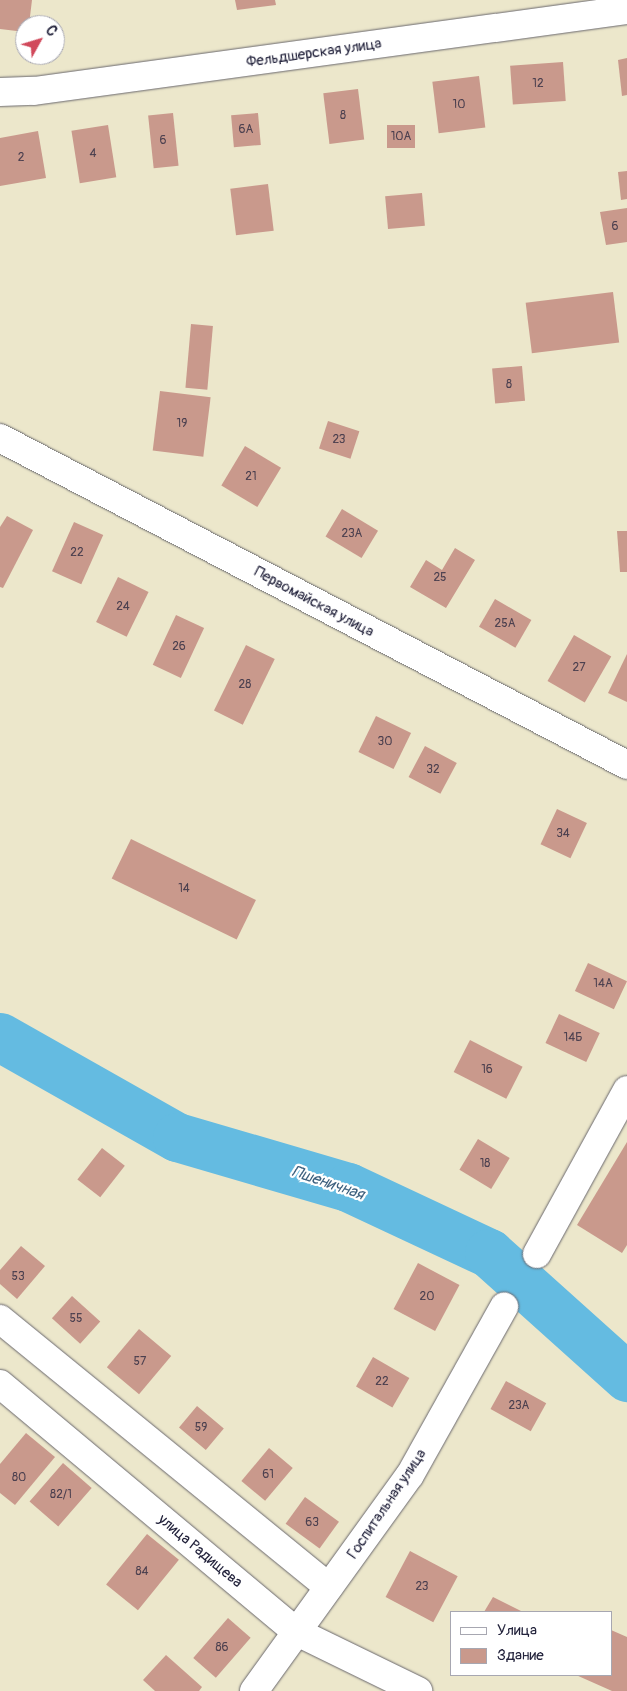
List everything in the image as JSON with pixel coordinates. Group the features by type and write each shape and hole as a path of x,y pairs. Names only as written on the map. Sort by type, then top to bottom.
{"street":[{"name":"Фельдшерская улица","path":"0,92 34,91 627,10"},
{"name":"Первомайская улица","path":"0,438 627,765"},
{"path":"537,1254 627,1090"},
{"name":"Госпитальная улица","path":"254,1691 410,1475 504,1308"},
{"path":"0,1319 329,1587"},
{"name":"улица Радищева","path":"0,1384 297,1632 418,1691"}],"building":[{"path":"0,0 32,0 30,15 15,15 15,31 0,29"},
{"path":"235,0 275,0 276,5 237,10"},
{"path":"627,58 627,95 622,96 618,60"},
{"path":"563,62 566,101 513,105 510,66"},
{"path":"479,76 485,128 439,133 432,82"},
{"path":"358,89 364,140 329,144 323,93"},
{"path":"173,113 179,166 154,168 148,116"},
{"path":"258,113 261,145 234,147 231,115"},
{"path":"108,125 116,177 80,183 71,131"},
{"path":"387,125 415,125 415,148 387,148"},
{"path":"38,131 46,178 0,186 0,138"},
{"path":"627,171 627,199 621,200 618,172"},
{"path":"268,184 274,231 236,235 230,189"},
{"path":"422,193 425,226 388,229 385,196"},
{"path":"627,208 627,242 606,245 600,212"},
{"path":"613,292 619,343 532,353 526,303"},
{"path":"191,324 213,326 207,390 185,388"},
{"path":"522,366 525,401 495,403 492,369"},
{"path":"160,391 211,397 203,457 153,451"},
{"path":"328,421 359,431 350,459 319,449"},
{"path":"245,446 281,468 257,507 221,485"},
{"path":"342,509 378,531 362,558 326,536"},
{"path":"7,516 33,530 3,588 0,587 0,527"},
{"path":"74,522 103,535 81,584 52,571"},
{"path":"617,531 627,531 627,572 620,572"},
{"path":"455,548 475,560 446,608 410,587 426,560 442,570"},
{"path":"118,577 149,592 127,637 96,622"},
{"path":"495,599 531,620 515,648 479,627"},
{"path":"176,615 204,628 181,678 153,665"},
{"path":"574,635 611,656 585,702 548,681"},
{"path":"246,645 275,659 243,725 214,711"},
{"path":"627,654 627,702 608,693"},
{"path":"376,716 411,733 394,769 358,752"},
{"path":"425,746 457,763 440,794 409,777"},
{"path":"557,809 587,823 570,858 541,844"},
{"path":"131,839 256,900 237,939 112,879"},
{"path":"588,963 627,981 614,1009 575,991"},
{"path":"559,1014 600,1033 586,1062 545,1043"},
{"path":"470,1040 523,1067 506,1099 454,1072"},
{"path":"478,1139 510,1158 491,1189 459,1170"},
{"path":"627,1142 627,1245 622,1253 577,1225"},
{"path":"102,1148 125,1166 100,1197 77,1180"},
{"path":"21,1246 45,1266 17,1299 0,1284 0,1270"},
{"path":"418,1263 459,1285 435,1331 394,1309"},
{"path":"72,1296 100,1321 80,1344 52,1318"},
{"path":"139,1329 171,1356 139,1394 107,1367"},
{"path":"373,1357 409,1378 392,1407 356,1386"},
{"path":"506,1381 546,1403 531,1431 490,1409"},
{"path":"197,1406 224,1428 206,1450 179,1427"},
{"path":"26,1433 55,1457 15,1505 0,1493 0,1464"},
{"path":"269,1448 293,1468 265,1501 241,1481"},
{"path":"63,1463 92,1488 58,1526 30,1501"},
{"path":"305,1497 339,1522 320,1548 286,1524"},
{"path":"147,1534 179,1560 138,1610 106,1585"},
{"path":"410,1551 458,1576 433,1622 386,1597"},
{"path":"493,1597 521,1611 485,1611"},
{"path":"228,1618 251,1638 216,1678 193,1658"},
{"path":"612,1630 627,1637 627,1691 612,1691 578,1676 612,1676"},
{"path":"166,1655 202,1687 199,1691 155,1691 143,1680"}],"waterway":[{"name":"Пшеничная","path":"0,1037 177,1137 348,1187 489,1253 627,1377"}]}
